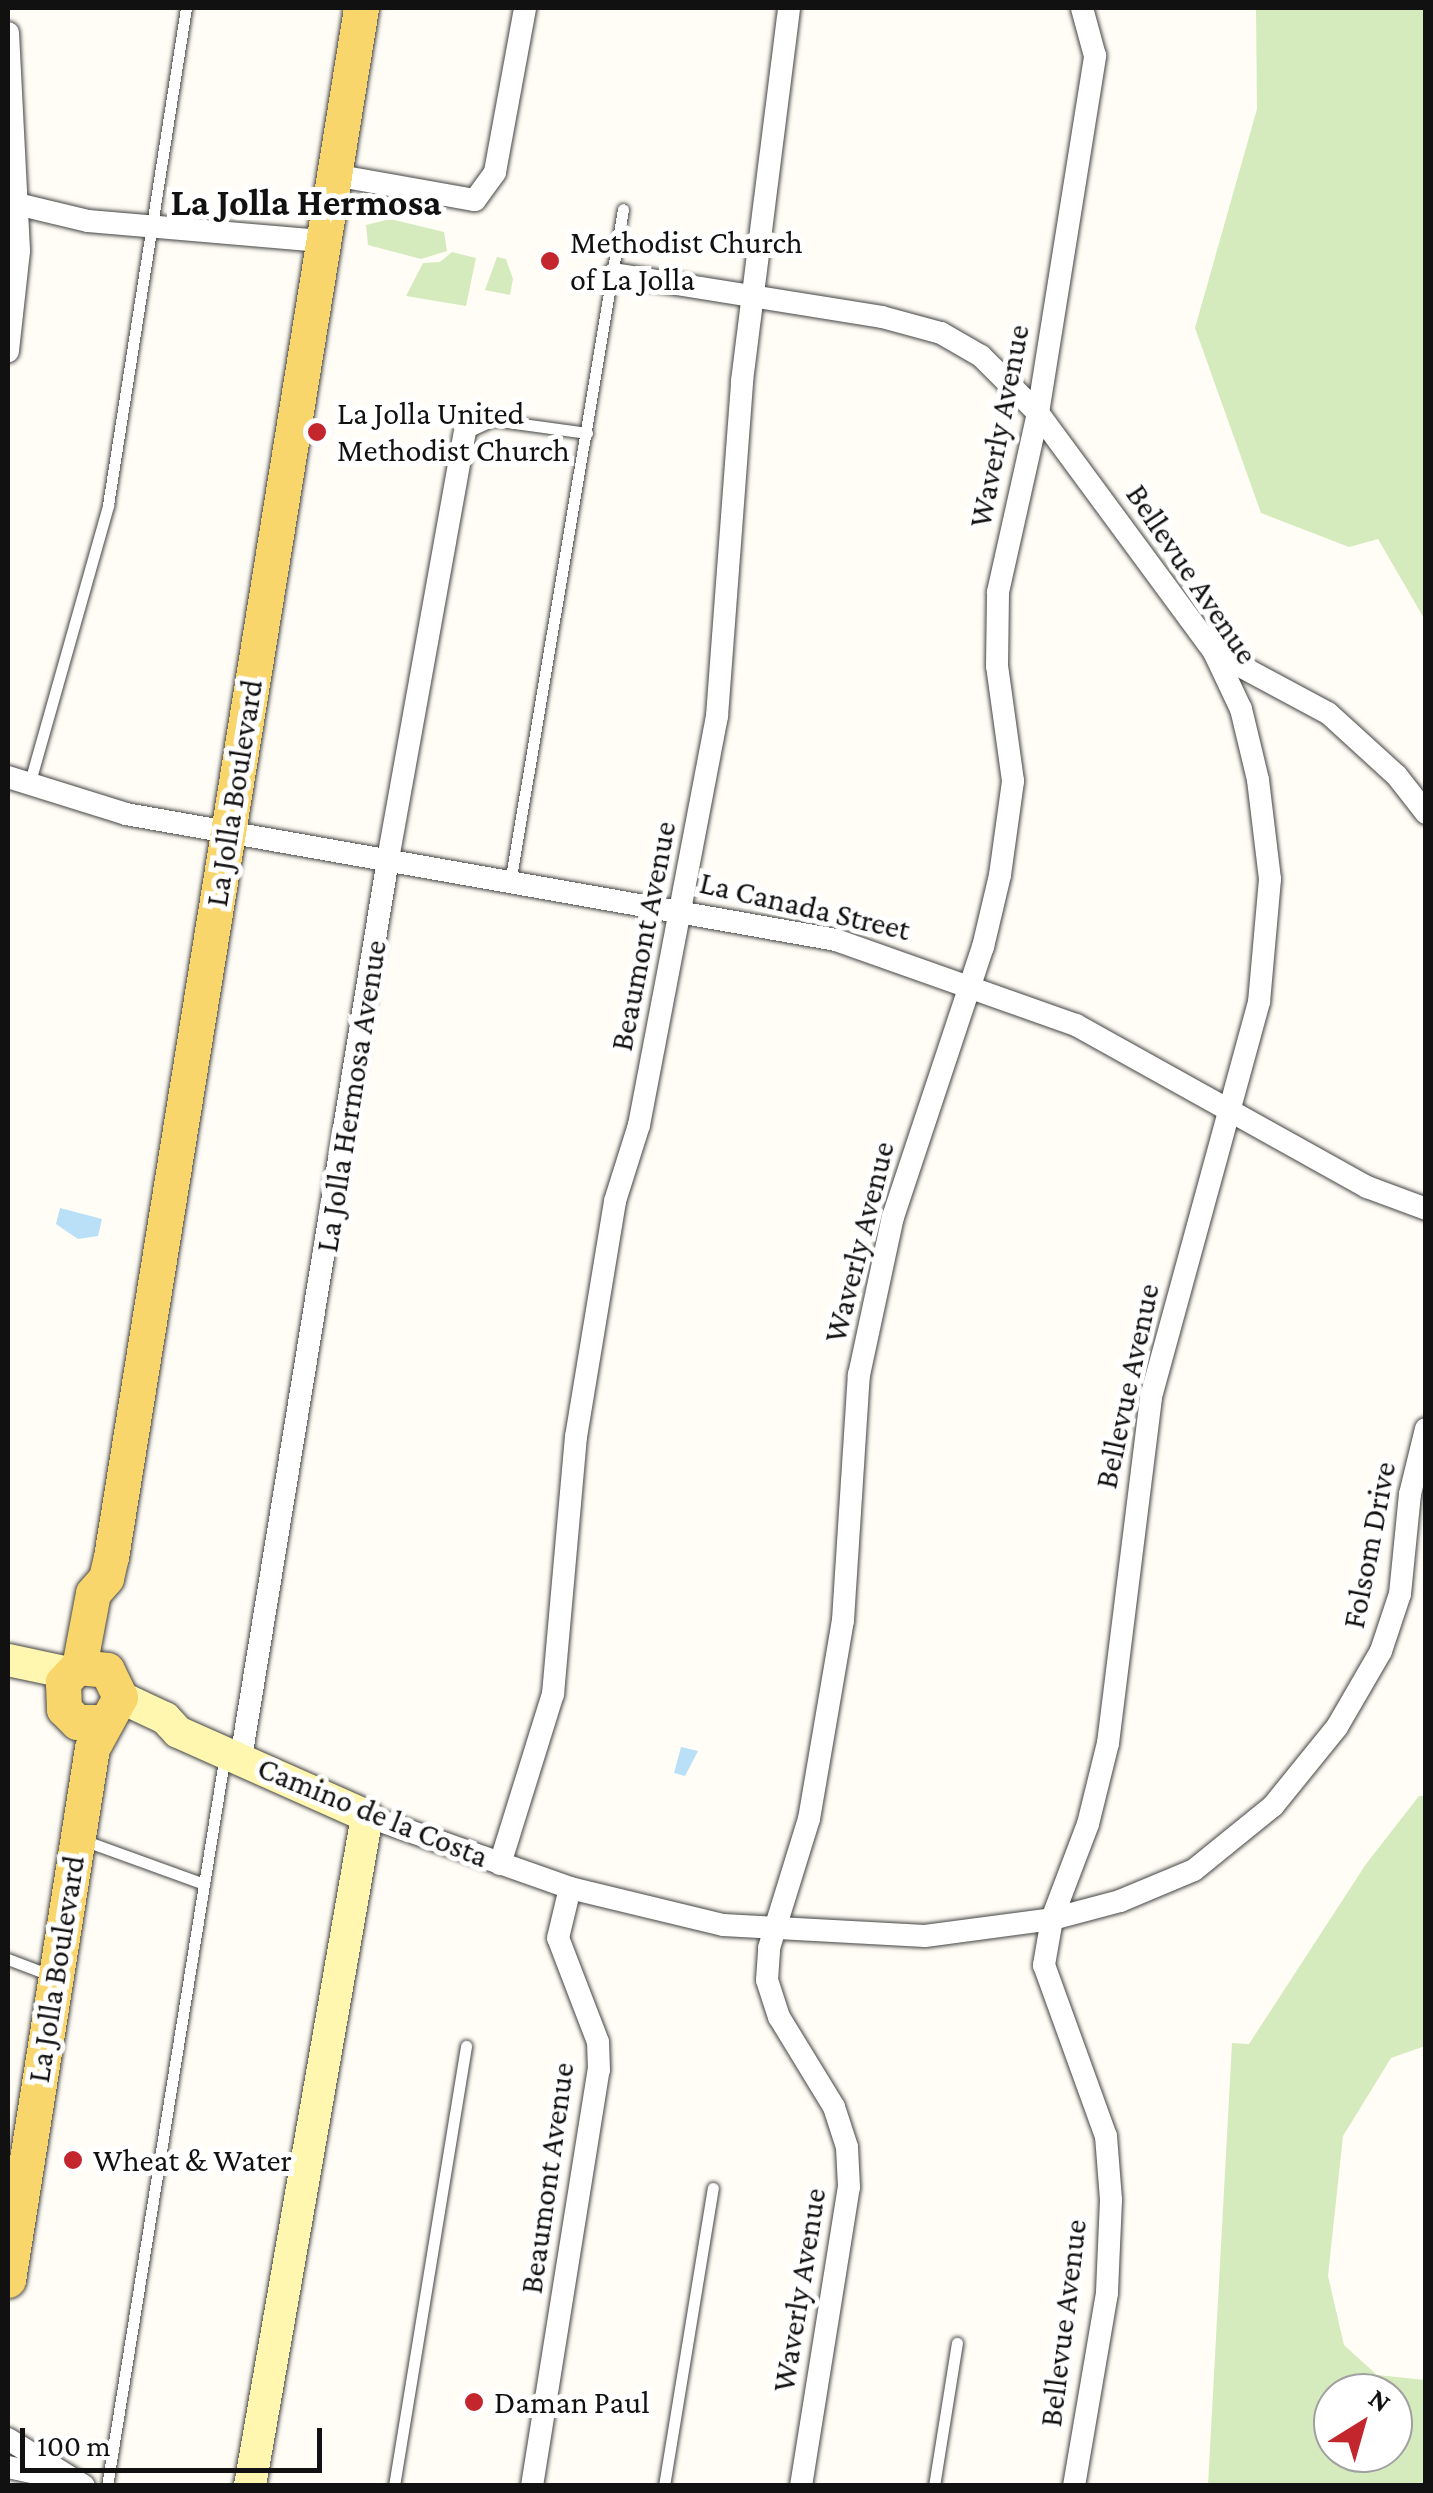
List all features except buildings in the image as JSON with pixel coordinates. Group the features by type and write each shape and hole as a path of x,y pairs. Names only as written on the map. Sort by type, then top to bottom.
{"main road":[{"name":"La Jolla Boulevard","path":"8,2171 24,1965 114,1593 106,1578 361,8"},
{"name":"La Jolla Boulevard","path":"8,2280 92,1748 90,1694"}],"street":[{"path":"334,174 475,200 496,172 525,8"},
{"name":"Beaumont Avenue","path":"500,1864 553,1694 580,1417 615,1201 640,1126 717,716 754,297 788,8"},
{"name":"Waverly Avenue","path":"801,2486 849,2187 847,2147 834,2107 779,2017 766,1980 809,1819 843,1620 859,1375 893,1217 970,982 1000,875 1013,782 996,666 998,592 1038,413 1095,56 1082,8"},
{"path":"8,34 19,252 8,351"},
{"path":"17,204 153,229 321,242"},
{"name":"Bellevue Avenue","path":"614,274 882,317 941,333 981,356 1038,413 1214,652 1241,709 1258,780 1270,879 1259,1002 1151,1398 1108,1743 1088,1824 1052,1919 1044,1965 1106,2136 1111,2200 1106,2293 1074,2486"},
{"name":"La Jolla Hermosa Avenue","path":"233,1755 465,433"},
{"path":"1214,652 1328,714 1397,776 1426,813"},
{"name":"La Canada Street","path":"18,781 126,814 510,877 836,940 970,982 1076,1026 1231,1108 1367,1187 1426,1209"},
{"name":"Folsom Drive","path":"1052,1919 1194,1870 1273,1806 1337,1727 1381,1651 1400,1594 1410,1494 1426,1429"},
{"name":"Camino de la Costa","path":"8,1661 90,1694 167,1735 178,1732 366,1816 643,1910 777,1930 925,1936 1052,1919"},
{"path":"250,2486 366,1816"},
{"name":"Beaumont Avenue","path":"532,2486 599,2070 598,2042 558,1938 570,1888"},
{"path":"8,2440 76,2482"},
{"path":"8,2467 76,2482"}],"lane":[{"path":"18,781 108,505 186,8"},
{"path":"510,877 622,210"},
{"path":"465,433 493,420 587,434"},
{"path":"106,2486 204,1884 233,1755"},
{"path":"76,1838 204,1884"},
{"path":"394,2486 466,2046"},
{"path":"664,2486 713,2188"},
{"path":"934,2486 957,2344"}],"green space":[{"path":"1256,8 1425,8 1425,620 1378,539 1349,547 1261,513 1195,328 1257,109"},
{"path":"390,219 444,232 447,251 421,259 368,245 366,225"},
{"path":"452,252 476,258 466,306 406,296 423,263 440,262"},
{"path":"497,257 506,259 513,279 510,295 485,290"},
{"path":"1419,1796 1426,1796 1425,2046 1391,2058 1343,2136 1328,2276 1344,2345 1375,2373 1313,2373 1313,2473 1413,2473 1413,2379 1425,2380 1425,2485 1208,2485 1232,2043 1249,2044 1366,1864"}],"water":[{"path":"60,1208 102,1219 98,1236 78,1239 56,1224"},
{"path":"681,1747 698,1751 685,1776 674,1773"}],"place":[{"name":"Methodist Church of La Jolla","path":"550,261"},
{"name":"La Jolla United Methodist Church","path":"317,432"},
{"name":"Wheat & Water","path":"73,2160"},
{"name":"Daman Paul","path":"474,2402"}],"district":[{"name":"La Jolla Hermosa","path":"306,203"}]}
